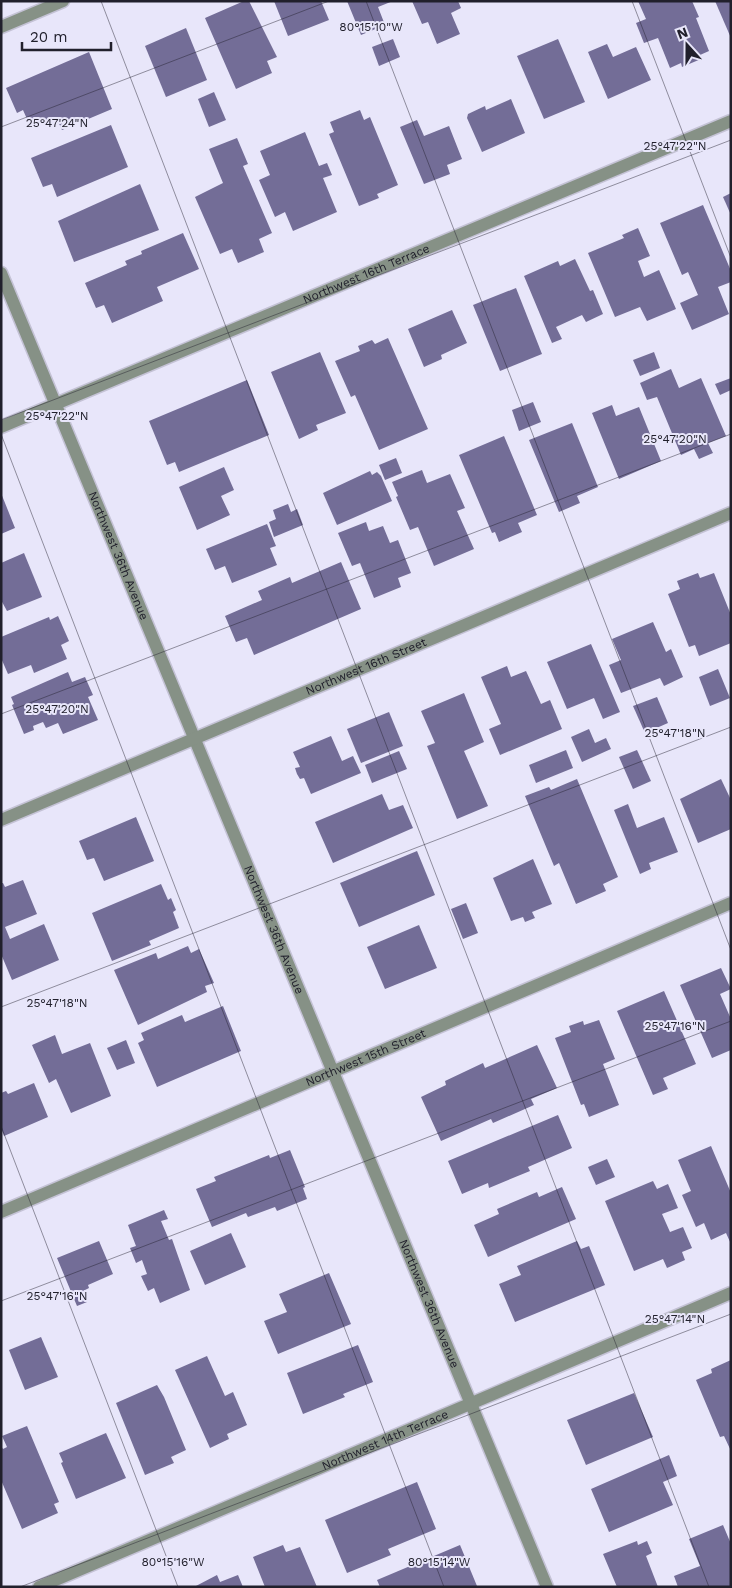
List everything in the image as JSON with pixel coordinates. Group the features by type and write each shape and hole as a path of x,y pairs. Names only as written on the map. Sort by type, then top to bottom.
{"street":[{"path":"1,27 63,1"},
{"name":"Northwest 16th Terrace","path":"1,427 731,121"},
{"name":"Northwest 36th Avenue","path":"1,273 334,1070 547,1587"},
{"name":"Northwest 16th Street","path":"1,820 731,512"},
{"name":"Northwest 15th Street","path":"1,1212 731,903"},
{"name":"Northwest 14th Terrace","path":"40,1587 731,1293"}],"building":[{"path":"244,1 249,1 277,57 267,61 272,73 236,89 205,18"},
{"path":"274,1 321,1 329,20 288,36"},
{"path":"347,1 393,1 378,7 385,25 361,35"},
{"path":"412,1 458,1 461,8 451,13 460,34 437,44 428,22 422,24"},
{"path":"638,1 692,1 699,17 696,18 709,51 700,55 701,59 682,67 681,63 670,68 658,38 644,43 636,23 646,19"},
{"path":"715,1 731,1 731,38"},
{"path":"186,28 207,80 166,97 145,46"},
{"path":"393,39 400,57 379,66 372,47"},
{"path":"558,39 585,102 544,119 517,56"},
{"path":"607,44 613,57 636,47 651,80 608,99 588,52"},
{"path":"89,52 112,109 62,130 56,117 31,128 23,110 17,113 6,88"},
{"path":"214,92 226,120 209,127 198,99"},
{"path":"511,99 525,133 482,152 467,118 468,114 485,106 486,110"},
{"path":"360,110 364,120 370,117 398,185 377,194 379,198 359,206 329,134 334,132 330,122"},
{"path":"417,120 424,136 449,126 462,159 447,165 450,174 424,184 400,127"},
{"path":"111,125 128,167 57,197 52,184 43,187 31,158"},
{"path":"305,132 319,166 327,163 332,175 323,178 337,212 293,231 285,212 275,217 259,180 270,175 260,151"},
{"path":"237,138 248,164 243,166 272,233 259,239 264,252 238,263 232,249 220,254 195,197 223,183 209,149"},
{"path":"140,184 159,230 74,262 58,221"},
{"path":"731,193 731,215 723,197"},
{"path":"703,205 731,271 731,282 718,287 729,314 692,330 680,303 698,295 688,272 682,275 660,223"},
{"path":"638,228 650,256 638,261 644,277 659,270 676,309 647,321 640,307 615,317 588,253 624,238 622,235"},
{"path":"183,233 199,269 157,287 163,301 112,323 104,305 96,308 85,283 127,265 125,261 142,254 141,251"},
{"path":"575,259 590,291 593,290 603,314 586,322 582,315 556,327 562,339 552,343 524,276 558,261 560,266"},
{"path":"516,288 542,354 500,371 473,305"},
{"path":"452,310 467,343 441,355 442,359 424,367 408,329"},
{"path":"388,338 428,429 379,450 355,395 351,397 335,361 360,351 358,346 372,340 375,344"},
{"path":"320,352 346,413 316,425 318,430 299,439 271,372"},
{"path":"654,352 660,368 640,376 633,360"},
{"path":"671,369 679,388 701,378 726,436 708,443 713,453 699,459 694,449 681,455 657,397 647,400 640,383"},
{"path":"731,378 731,390 720,395 715,384"},
{"path":"247,380 269,435 179,472 175,462 167,465 149,421"},
{"path":"533,402 541,422 519,431 512,410"},
{"path":"612,405 616,416 639,407 661,461 619,479 592,413"},
{"path":"572,423 598,487 577,496 580,503 559,512 529,440"},
{"path":"504,436 537,515 518,523 522,532 499,542 495,532 492,533 459,455"},
{"path":"396,458 402,473 385,480 379,465"},
{"path":"224,467 234,490 221,496 230,515 197,530 179,487"},
{"path":"422,470 427,483 450,474 465,508 457,511 474,549 434,566 418,527 410,530 396,497 398,496 392,482"},
{"path":"370,471 372,475 377,472 381,476 392,501 337,525 323,493"},
{"path":"1,493 15,528 1,534"},
{"path":"288,504 291,512 297,509 303,525 274,537 269,522 276,519 273,510"},
{"path":"366,522 369,531 383,526 390,543 398,540 411,573 398,578 401,587 374,598 360,563 352,566 338,533"},
{"path":"267,524 276,546 270,548 277,565 232,583 225,566 215,570 206,549"},
{"path":"24,553 42,597 7,611 1,600 1,563"},
{"path":"341,562 361,609 254,655 247,638 236,642 225,616 262,600 258,591 290,577 292,583"},
{"path":"698,573 700,578 714,573 731,615 731,643 699,656 695,645 689,647 668,594 680,589 677,581"},
{"path":"58,616 69,641 61,645 67,659 34,673 31,665 8,674 1,658 1,637 49,617 50,620"},
{"path":"653,622 666,652 671,649 683,677 664,686 660,678 621,693 609,665 621,660 612,639"},
{"path":"591,644 620,712 603,719 594,698 567,709 547,662"},
{"path":"507,666 511,677 526,671 541,704 550,700 562,729 500,755 489,729 501,724 481,677"},
{"path":"718,669 730,698 710,706 699,677"},
{"path":"68,672 72,682 85,677 93,695 88,697 98,720 63,734 58,723 46,728 43,722 33,726 34,730 24,734 12,705 14,704 11,697"},
{"path":"464,693 484,742 464,751 488,806 457,819 427,746 435,743 421,711"},
{"path":"657,697 668,723 645,733 633,706"},
{"path":"389,712 403,746 361,763 347,729"},
{"path":"589,729 595,743 606,738 611,749 582,762 571,737"},
{"path":"331,736 342,761 353,756 361,773 311,794 304,778 300,779 297,774 295,768 300,767 293,752"},
{"path":"566,750 573,768 536,783 529,765"},
{"path":"637,750 651,781 633,789 619,757"},
{"path":"399,751 407,769 372,783 365,765"},
{"path":"577,779 618,877 603,884 606,891 576,904 559,863 554,866 525,796 549,787 551,790"},
{"path":"721,779 731,800 731,829 698,843 680,799"},
{"path":"382,794 389,810 403,805 413,828 333,863 315,822"},
{"path":"628,804 637,828 664,817 678,852 649,863 651,869 640,874 614,810"},
{"path":"136,817 154,861 104,881 94,858 87,860 79,841"},
{"path":"417,851 435,895 359,927 340,883"},
{"path":"533,859 552,904 532,912 535,918 525,922 523,917 511,921 493,878"},
{"path":"23,880 37,914 5,927 10,939 44,924 59,960 12,980 1,954 1,883 5,887"},
{"path":"161,884 168,900 171,898 176,910 173,912 179,928 149,941 151,945 112,961 92,913"},
{"path":"466,903 478,933 463,939 451,909"},
{"path":"419,925 437,968 385,989 367,947"},
{"path":"188,946 191,953 199,949 214,983 205,986 207,992 138,1025 114,970 156,953 158,959"},
{"path":"721,968 731,989 720,994 731,1019 731,1050 712,1058 680,985"},
{"path":"664,991 696,1064 663,1078 668,1089 653,1095 617,1011"},
{"path":"223,1006 241,1051 157,1087 138,1043 144,1040 141,1033 182,1015 185,1022"},
{"path":"599,1020 615,1059 603,1064 619,1105 589,1117 584,1104 581,1105 555,1038 571,1032 569,1026 583,1021 584,1025"},
{"path":"55,1035 62,1054 90,1043 111,1096 71,1113 56,1079 49,1083 32,1045"},
{"path":"126,1040 135,1063 117,1070 107,1048"},
{"path":"537,1045 557,1088 531,1099 534,1105 493,1123 491,1119 441,1141 421,1097 446,1085 445,1081 483,1063 485,1068"},
{"path":"34,1083 48,1117 4,1136 1,1128 1,1093 6,1091 8,1094"},
{"path":"558,1115 572,1148 528,1167 530,1171 489,1188 488,1183 462,1194 448,1161"},
{"path":"711,1146 731,1193 731,1244 726,1233 711,1240 704,1223 696,1227 682,1195 691,1191 678,1160"},
{"path":"290,1150 305,1187 303,1188 307,1199 277,1211 275,1207 248,1217 246,1213 212,1227 196,1189 216,1181 214,1177 269,1155 270,1158"},
{"path":"607,1159 615,1177 596,1185 588,1167"},
{"path":"653,1181 657,1189 668,1184 678,1208 662,1214 670,1232 683,1227 692,1248 682,1252 685,1260 667,1268 663,1259 634,1271 605,1201"},
{"path":"562,1187 576,1219 488,1257 474,1225 499,1214 497,1209 537,1192 539,1197"},
{"path":"164,1210 168,1219 161,1221 169,1240 172,1239 190,1290 160,1303 154,1288 148,1291 141,1276 147,1274 142,1260 136,1263 130,1248 136,1246 128,1225"},
{"path":"231,1233 246,1267 205,1285 190,1251"},
{"path":"99,1241 113,1274 88,1285 89,1288 83,1291 87,1302 77,1306 57,1258"},
{"path":"577,1241 581,1249 589,1246 605,1285 515,1322 499,1284 521,1275 517,1266"},
{"path":"329,1273 351,1324 278,1354 264,1321 287,1312 279,1294"},
{"path":"41,1337 58,1377 25,1390 9,1350"},
{"path":"358,1345 373,1382 343,1394 345,1397 303,1414 287,1373"},
{"path":"207,1356 225,1396 233,1392 247,1425 227,1434 229,1439 210,1448 175,1370"},
{"path":"731,1360 731,1451 724,1436 720,1437 696,1380 712,1373 711,1369"},
{"path":"157,1385 164,1397 186,1450 171,1457 174,1463 145,1475 116,1403"},
{"path":"634,1393 653,1437 586,1465 567,1420"},
{"path":"27,1426 59,1502 54,1504 58,1513 22,1529 1,1480 1,1446 3,1449 7,1447 2,1436"},
{"path":"106,1433 126,1478 76,1499 61,1463 63,1462 59,1453"},
{"path":"669,1455 677,1476 663,1482 673,1505 609,1532 591,1489"},
{"path":"417,1482 436,1529 388,1549 391,1555 347,1573 325,1520"},
{"path":"723,1525 731,1544 731,1587 678,1587 674,1576 700,1566 689,1539"},
{"path":"637,1541 638,1545 647,1541 652,1553 646,1556 658,1587 617,1587 603,1554"},
{"path":"283,1545 286,1552 300,1547 317,1587 265,1587 253,1557"},
{"path":"460,1545 477,1586 380,1587 377,1580"},
{"path":"217,1575 220,1582 238,1575 243,1587 194,1587"}]}
